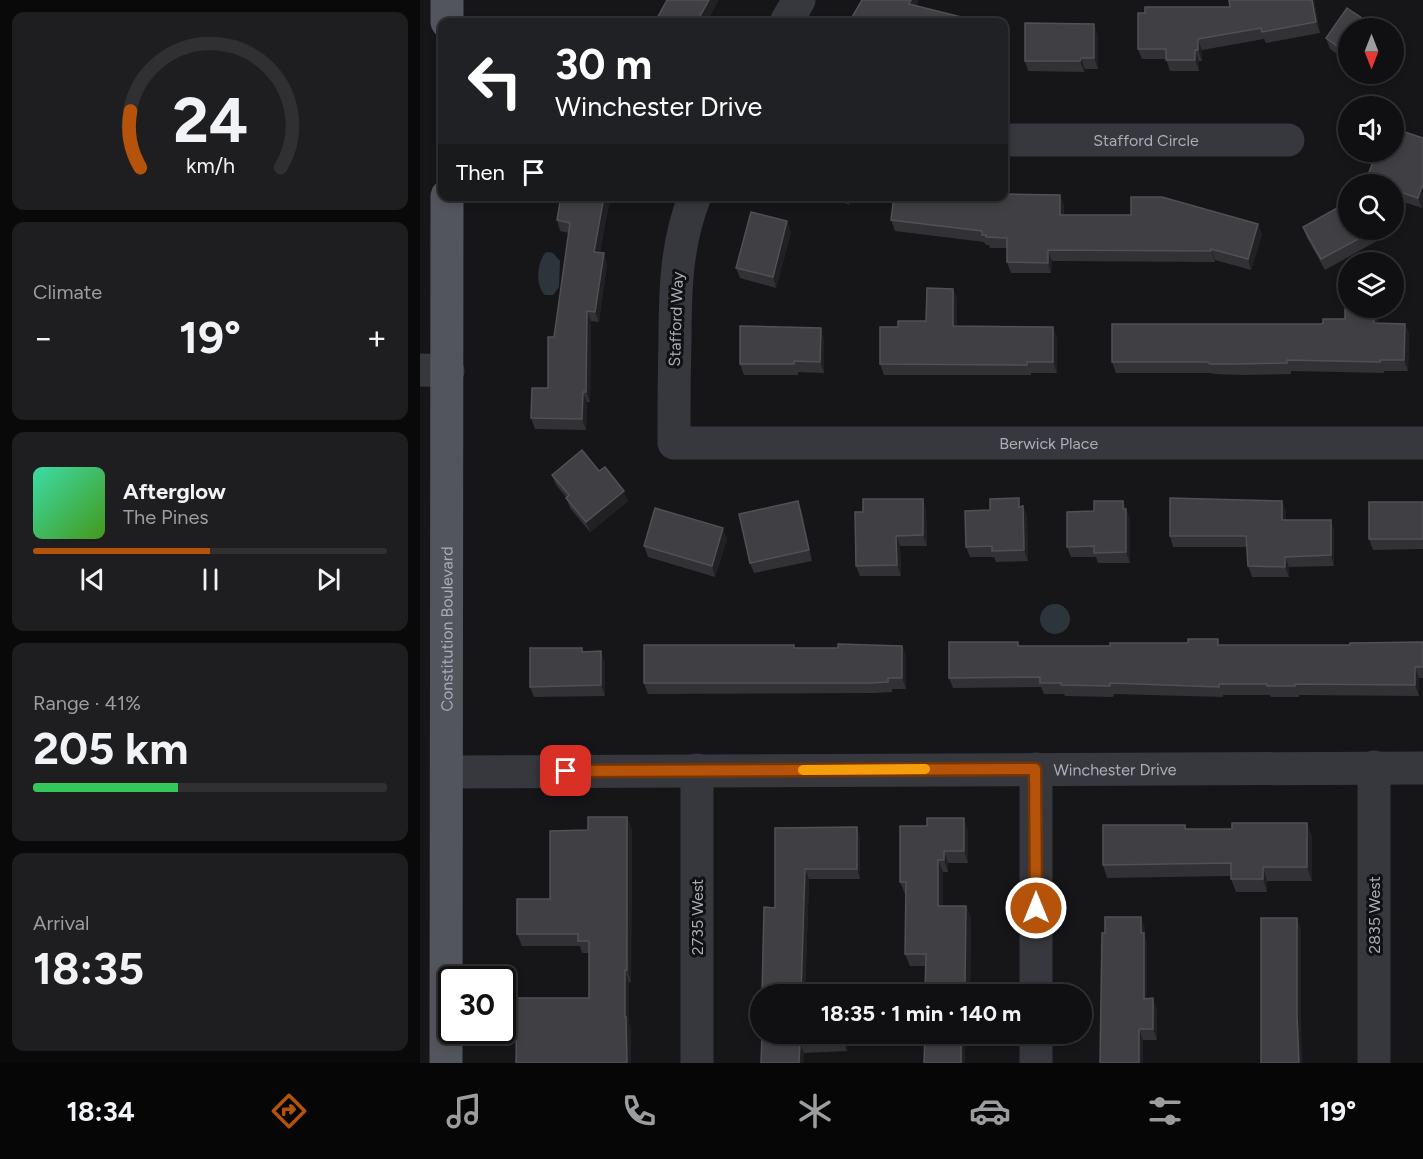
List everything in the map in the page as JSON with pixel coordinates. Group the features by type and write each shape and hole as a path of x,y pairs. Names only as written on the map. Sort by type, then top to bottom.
{"main road":[{"path":"447,0 447,18"},
{"name":"Constitution Boulevard","path":"446,1063 447,772 434,370 447,201"}],"street":[{"path":"788,18 799,0"},
{"name":"Stafford Circle","path":"1008,140 1288,140"},
{"name":"Stafford Way","path":"674,443 675,305 678,260 692,201"},
{"name":"Berwick Place","path":"674,443 1423,442"},
{"name":"2835 West","path":"1374,767 1374,1063"},
{"name":"Winchester Drive","path":"447,772 1423,768"},
{"path":"1035,769 1036,984"},
{"name":"2735 West","path":"697,770 698,1063"},
{"path":"1036,1044 1036,1063"}],"shaded area":[{"path":"547,252 553,253 560,261 559,287 553,295 545,295 538,280 540,263"},
{"path":"1055,604 1066,608 1070,619 1066,630 1055,634 1044,630 1040,619 1044,608"}],"building":[{"path":"667,0 709,0 700,16 701,18 657,18"},
{"path":"862,0 911,0 909,4 965,18 852,18"},
{"path":"1229,0 1312,0 1316,22 1262,32 1261,28 1198,39 1195,60 1166,60 1166,49 1138,49 1138,13 1145,13 1145,7 1230,7"},
{"path":"1347,8 1362,18 1340,18"},
{"path":"1338,21 1338,47 1326,38"},
{"path":"1025,23 1094,24 1094,58 1081,58 1080,61 1025,61"},
{"path":"1404,132 1423,138 1423,187 1418,198 1404,193 1404,174 1369,174 1373,162 1404,162"},
{"path":"1008,194 1060,195 1060,215 1131,215 1131,197 1162,197 1258,224 1248,259 1211,249 1211,251 1048,250 1048,263 1007,262 1007,238 986,237 982,235 982,231 891,220 893,201 1008,201"},
{"path":"560,201 603,201 594,252 604,253 595,312 587,311 586,392 583,392 582,419 531,418 532,388 548,388 548,337 554,337 570,223 557,220"},
{"path":"1338,208 1338,240 1356,240 1321,259 1303,227"},
{"path":"751,212 787,221 773,277 736,268"},
{"path":"927,288 953,289 953,326 1053,327 1053,362 1027,362 1027,365 880,364 880,327 898,327 898,321 926,321"},
{"path":"1374,318 1374,323 1405,324 1404,360 1380,360 1380,362 1287,360 1287,363 1237,364 1112,362 1112,324 1321,324 1323,319"},
{"path":"740,326 821,328 820,362 740,364"},
{"path":"582,450 599,471 605,467 624,491 586,522 566,498 569,495 552,475"},
{"path":"1019,498 1019,507 1023,506 1024,550 992,551 992,546 966,547 965,511 990,510 990,499"},
{"path":"1170,498 1282,501 1282,520 1331,520 1331,555 1285,557 1285,567 1248,566 1246,536 1170,536"},
{"path":"863,499 923,499 923,535 896,536 897,565 856,566 855,512 863,512"},
{"path":"798,501 809,550 750,563 739,514"},
{"path":"1094,501 1123,501 1123,509 1126,509 1126,552 1094,553 1094,546 1067,547 1067,512 1094,511"},
{"path":"1369,502 1423,502 1423,539 1369,539"},
{"path":"655,508 723,528 712,566 644,546"},
{"path":"1188,639 1218,639 1218,645 1350,645 1350,643 1423,642 1423,667 1415,667 1415,685 1219,684 1219,687 1110,683 1110,686 1040,683 1040,677 949,678 949,642 1018,642 1018,646 1110,646 1110,643 1188,643"},
{"path":"838,644 902,646 902,678 888,678 888,682 871,683 644,683 644,645 794,645 794,648 838,648"},
{"path":"530,648 582,648 582,652 601,651 601,685 530,687"},
{"path":"588,817 627,817 625,1017 627,1063 516,1063 517,998 589,998 589,941 578,941 578,934 517,934 517,899 550,899 550,831 588,830"},
{"path":"927,818 964,818 964,851 944,851 944,860 938,860 938,906 966,906 965,984 925,984 926,954 905,954 906,882 900,882 900,826 927,826"},
{"path":"1232,823 1307,823 1307,867 1263,867 1263,879 1231,879 1231,863 1103,865 1103,825 1185,825 1185,829 1232,829"},
{"path":"857,827 857,869 805,869 801,984 762,984 764,907 775,908 775,828"},
{"path":"1105,917 1141,917 1141,933 1144,933 1144,999 1153,998 1153,1029 1139,1029 1139,1063 1100,1063 1102,933 1105,933"},
{"path":"1261,918 1297,918 1299,1063 1261,1063"},
{"path":"762,1044 800,1044 799,1063 761,1063"},
{"path":"925,1044 961,1044 961,1063 924,1063"}],"slow traffic":[{"path":"803,770 925,769"}],"route":[{"path":"566,771 1035,769 1036,908"}]}
